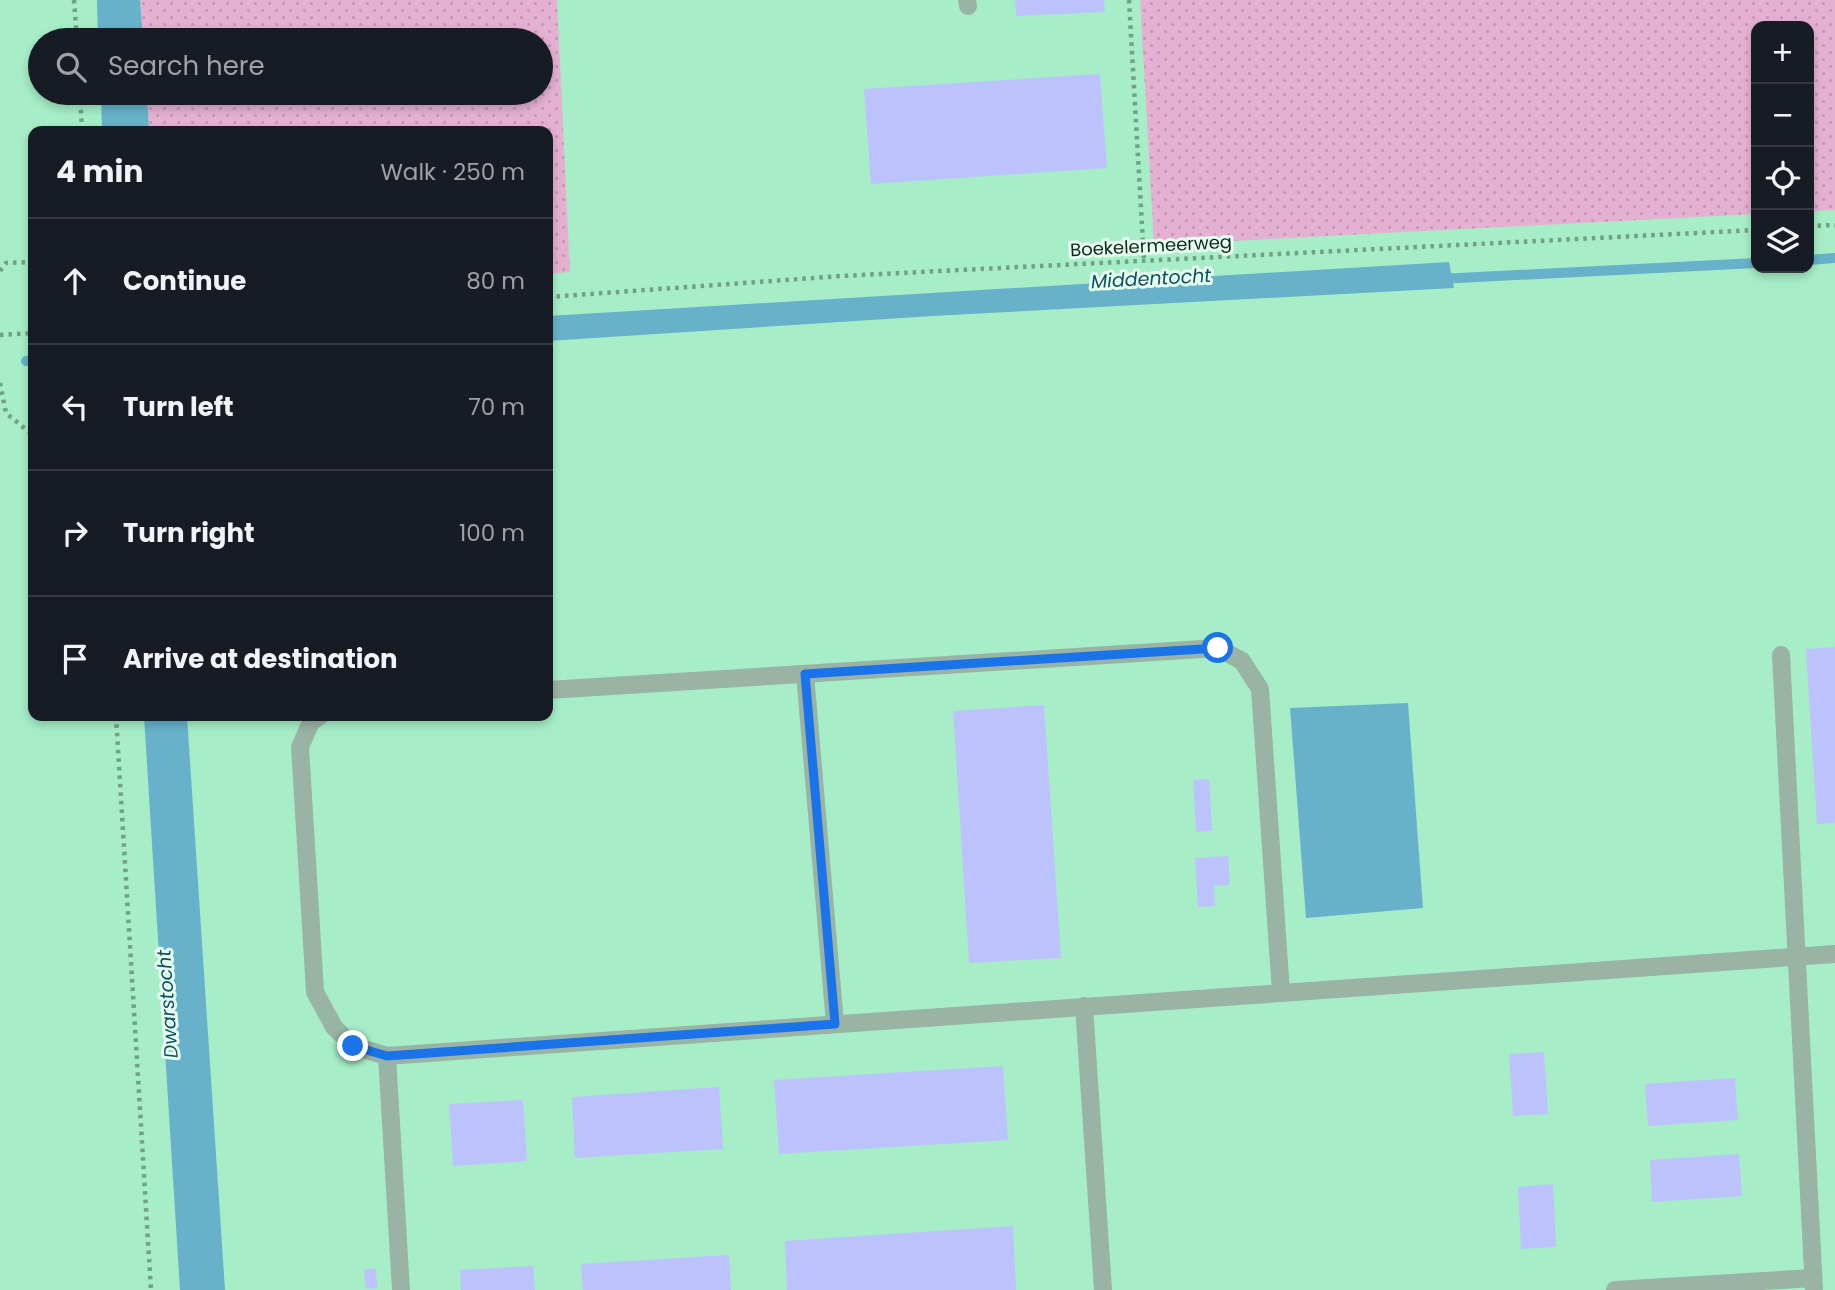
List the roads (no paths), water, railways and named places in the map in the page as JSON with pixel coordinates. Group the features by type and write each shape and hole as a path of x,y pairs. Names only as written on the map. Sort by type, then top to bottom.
{"lane":[{"path":"553,690 1218,648 1242,661 1260,689 1281,992"},
{"path":"1615,1290 1814,1284 1781,655"},
{"path":"805,674 835,1024"},
{"path":"312,721 300,747 315,992 334,1027 353,1046 387,1056 1835,954"},
{"path":"1084,1006 1102,1290"},
{"path":"387,1056 401,1290"}],"water":[{"path":"97,0 140,0 142,28 98,28"},
{"path":"101,105 148,105 149,126 102,126"},
{"path":"1449,262 1454,288 933,316 553,341 553,316"},
{"path":"1408,703 1423,908 1306,918 1290,708"},
{"name":"Dwarstocht","path":"144,721 187,721 225,1290 180,1290"}],"waterway":[{"name":"Middentocht","path":"1814,260 1835,258"},
{"name":"Middentocht","path":"1439,279 1751,263"}]}
